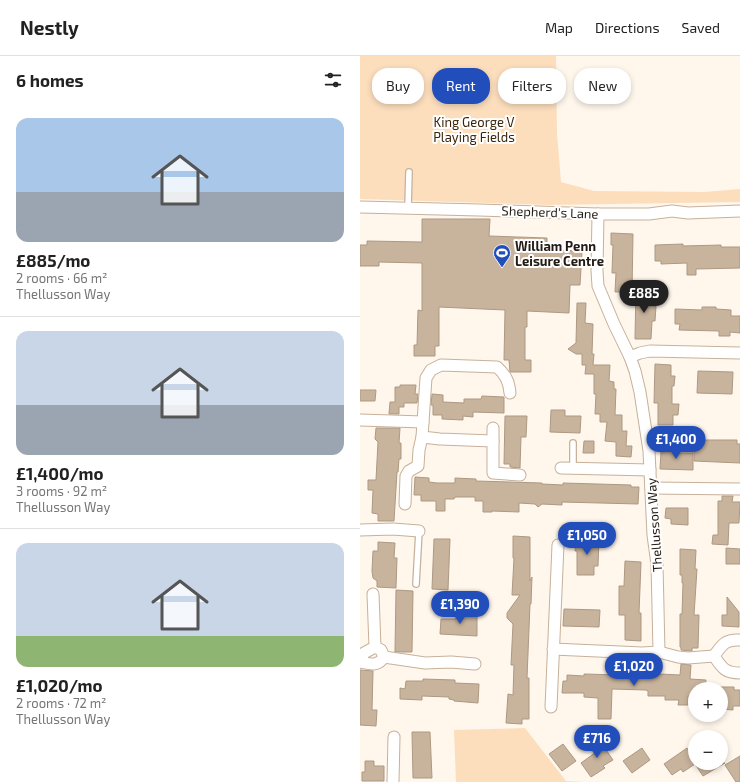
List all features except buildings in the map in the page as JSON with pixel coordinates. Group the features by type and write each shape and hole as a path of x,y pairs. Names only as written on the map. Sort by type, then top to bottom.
{"street":[{"name":"Shepherd's Lane","path":"360,207 598,214 649,214 672,211 688,213 740,211"},
{"name":"Thellusson Way","path":"598,214 598,286 630,357 640,392 649,451 653,535 657,564 658,652"},
{"path":"630,357 650,351 740,353"},
{"path":"405,504 406,476 409,471 418,466 422,437 426,378 428,374 436,367 441,366 497,367 505,375 509,382 510,393"},
{"path":"360,420 423,422"},
{"path":"493,428 493,473 520,475"},
{"path":"422,437 493,441"},
{"path":"567,468 650,470"},
{"path":"651,488 740,489"},
{"path":"360,530 419,531"},
{"path":"551,707 558,545"},
{"path":"373,594 375,647"},
{"path":"553,649 642,653 658,652 678,657 714,656 727,641 740,640"},
{"path":"375,647 381,650 384,657"},
{"path":"375,647 364,652 360,662 374,665 380,663 384,657"},
{"path":"714,656 720,665 728,672 740,673"},
{"path":"384,657 425,663 451,662 475,664"},
{"path":"393,782 394,737"}],"lane":[{"path":"408,208 409,172"},
{"path":"567,468 573,442"},
{"path":"416,584 419,531"}],"green space":[{"name":"King George V Playing Fields","path":"360,56 556,56 556,68 498,68 498,104 557,104 557,133 561,182 594,191 704,192 740,189 740,202 549,205 360,199"},
{"path":"525,728 566,781 585,782 456,782 454,730"}],"place":[{"name":"William Penn Leisure Centre","path":"502,268"}]}
